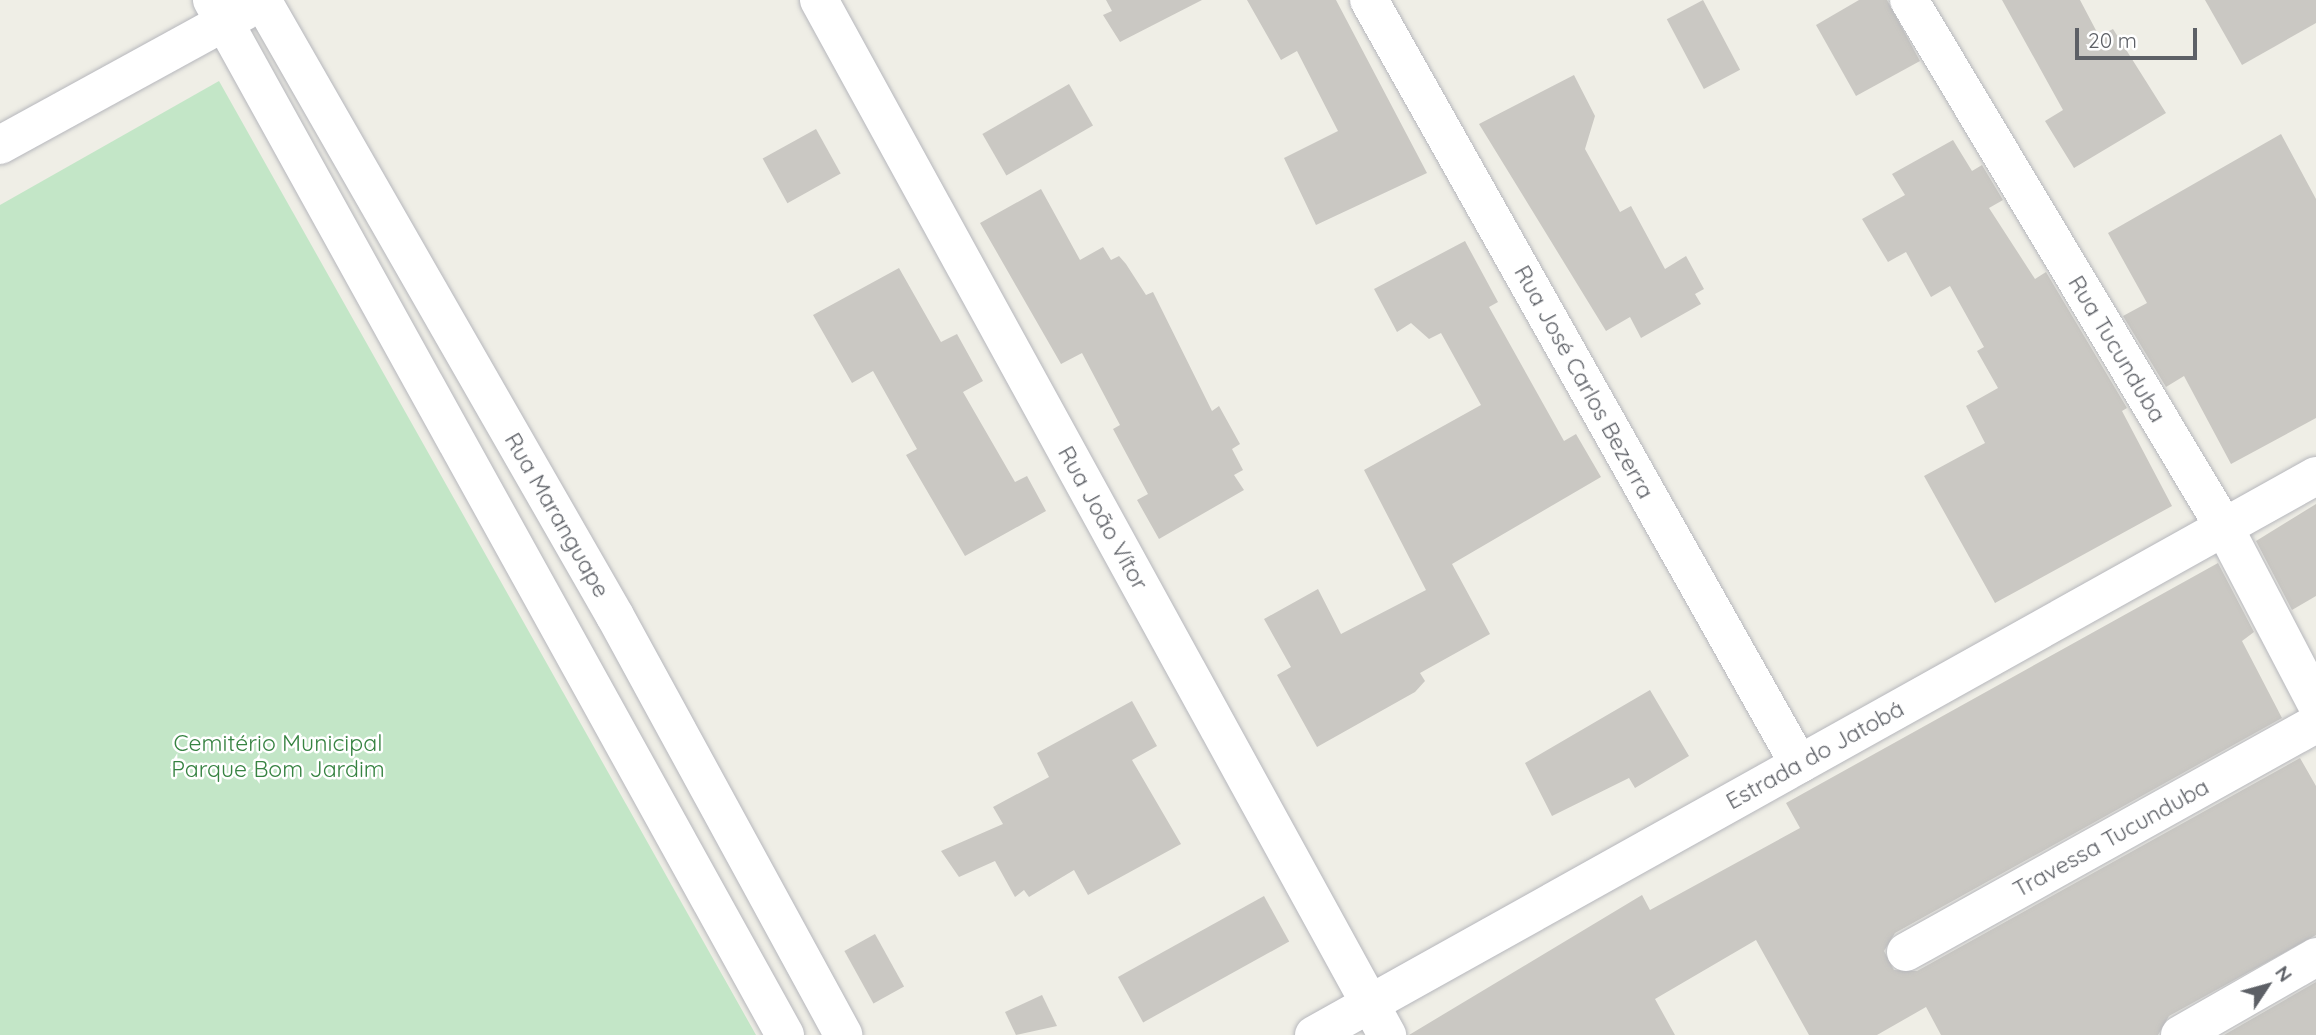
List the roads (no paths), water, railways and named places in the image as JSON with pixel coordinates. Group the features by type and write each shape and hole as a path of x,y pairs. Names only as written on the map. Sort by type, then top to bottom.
{"street":[{"name":"Rua João Vítor","path":"819,0 1379,1020"},
{"name":"Rua José Carlos Bezerra","path":"1368,0 1799,764"},
{"name":"Rua Tucunduba","path":"1909,0 2224,527 2316,703"},
{"path":"0,145 218,11 263,1"},
{"name":"Rua Maranguape","path":"263,1 615,616 843,1035"},
{"path":"218,11 785,1035"},
{"name":"Estrada do Jatobá","path":"1314,1035 1379,1020 1799,764 2316,476"},
{"name":"Travessa Tucunduba","path":"1906,952 2316,724"},
{"path":"2180,1035 2316,957"}],"park label":[{"name":"Cemitério Municipal Parque Bom Jardim","path":"278,756"}]}
